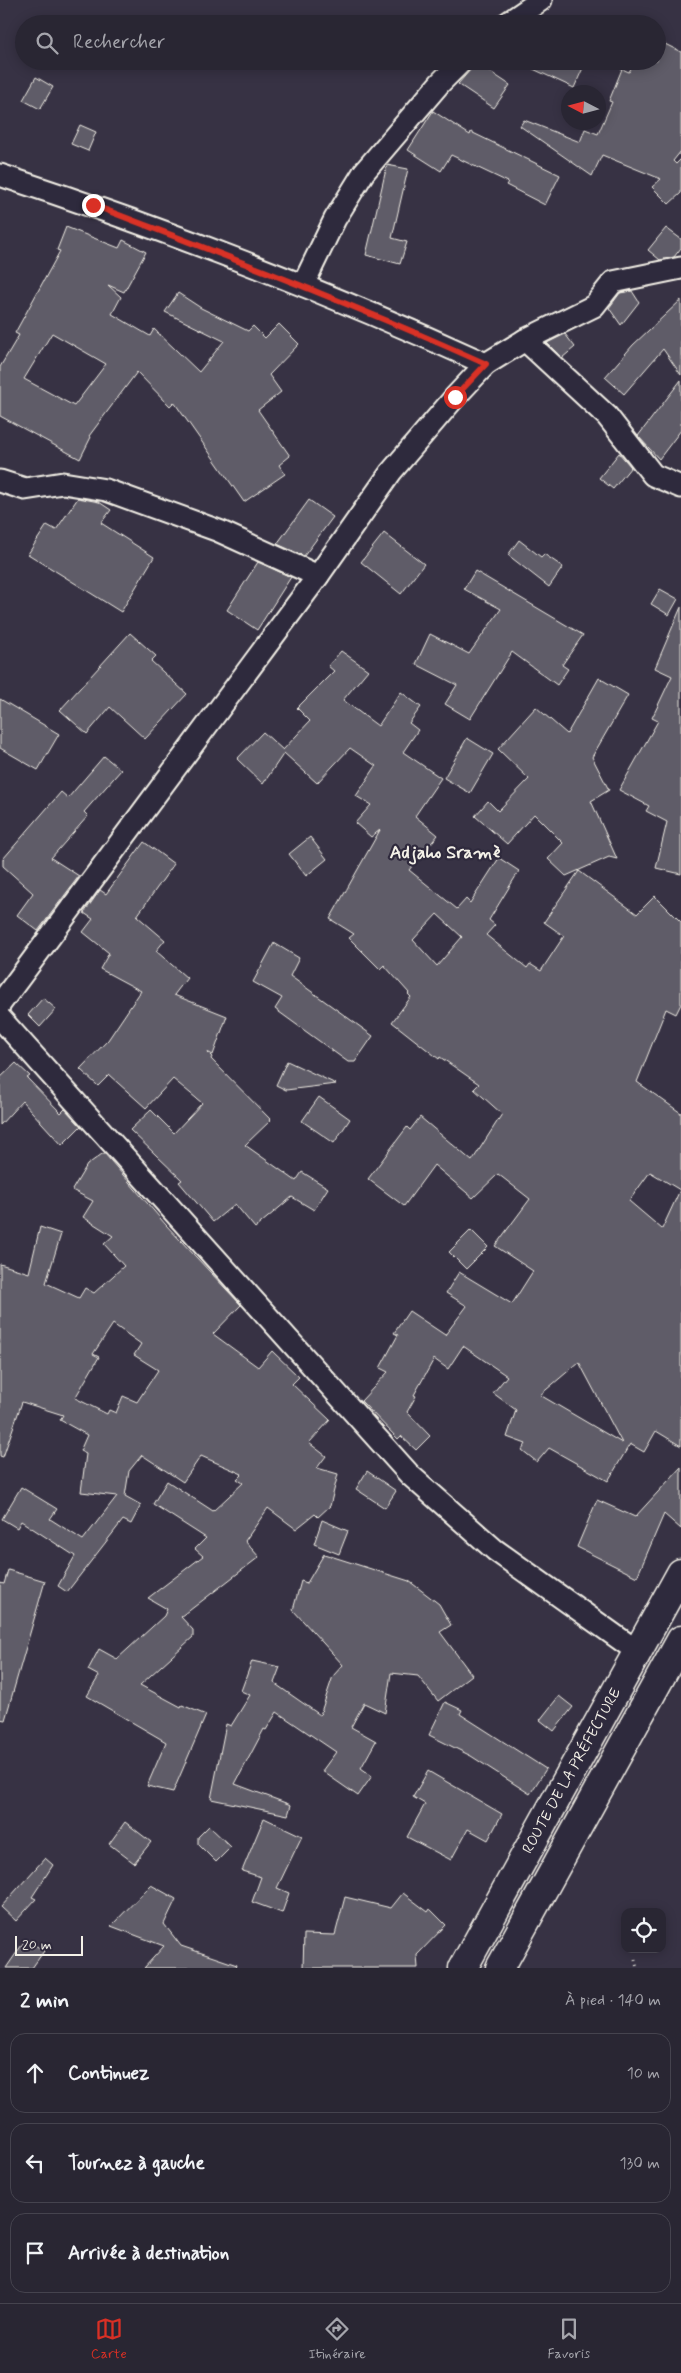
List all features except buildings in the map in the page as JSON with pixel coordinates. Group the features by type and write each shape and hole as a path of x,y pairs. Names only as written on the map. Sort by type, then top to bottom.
{"street":[{"path":"519,15 541,0"},
{"path":"303,285 335,219 364,172 453,70"},
{"path":"0,175 93,205 303,285 401,325 486,364"},
{"path":"0,1004 318,576 390,472 486,364 525,340 594,306 613,282 681,268"},
{"path":"525,340 607,416 653,475 681,487"},
{"path":"0,481 25,489 63,483 106,490 219,531 318,576"},
{"path":"0,1018 410,1475 495,1550 638,1652"},
{"name":"ROUTE DE LA PRÉFECTURE","path":"463,1968 681,1573"},
{"path":"500,1968 681,1640"}],"path":[{"path":"635,1960 637,1968"}],"district":[{"name":"Adjaho Sramè","path":"445,853"}],"route":[{"path":"93,205 303,285 401,325 486,364 455,397"}]}
